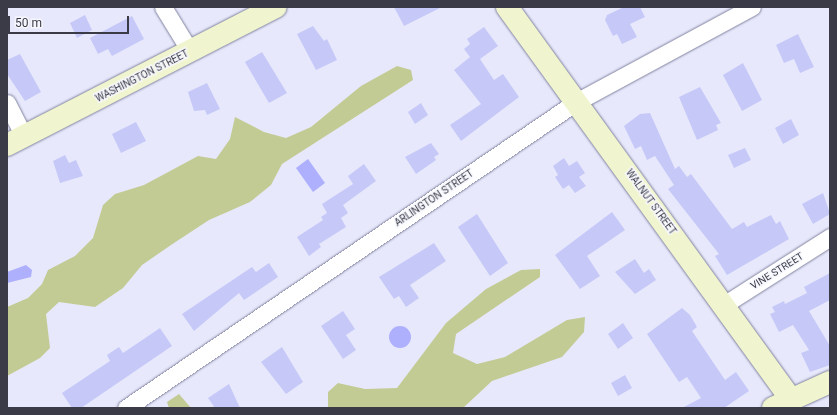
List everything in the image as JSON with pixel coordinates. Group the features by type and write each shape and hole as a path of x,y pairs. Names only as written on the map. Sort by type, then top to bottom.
{"street":[{"path":"163,7 190,51"},
{"name":"WASHINGTON STREET","path":"16,140 276,7"},
{"name":"WALNUT STREET","path":"507,7 725,304 782,404"},
{"name":"ARLINGTON STREET","path":"126,408 576,102 752,7"},
{"path":"7,103 16,140"},
{"name":"VINE STREET","path":"725,304 830,237"},
{"path":"782,404 830,382"}],"green space":[{"path":"397,66 411,70 413,80 282,164 271,185 250,202 209,220 171,245 142,265 123,288 95,307 59,302 46,314 50,348 40,358 7,376 7,307 28,298 42,284 48,270 75,256 93,238 103,205 115,194 144,185 198,156 216,159 230,139 235,117 264,132 286,138 311,127 361,86"},
{"path":"540,269 540,277 456,334 453,353 477,364 505,357 567,320 585,317 584,332 562,357 492,381 463,408 328,408 328,392 338,383 365,389 397,388 446,323 486,289 521,270"},
{"path":"179,394 191,408 169,408 167,402"}],"water":[{"path":"308,159 325,183 313,192 296,168"},
{"path":"26,265 32,270 31,277 7,283 7,272"},
{"path":"400,326 408,329 411,337 408,345 400,348 392,345 389,337 392,329"}],"building":[{"path":"394,7 442,7 404,26"},
{"path":"624,7 640,7 645,17 630,24 637,37 622,44 617,34 613,36 605,20 607,15"},
{"path":"85,15 92,30 77,38 70,23"},
{"path":"132,16 144,39 112,56 108,49 98,54 90,38"},
{"path":"313,26 324,41 327,39 337,60 316,70 297,34"},
{"path":"484,27 498,46 480,59 494,80 503,74 519,97 461,141 450,125 481,104 454,70 470,57 464,49 470,44 467,39"},
{"path":"798,34 814,67 800,73 794,59 784,63 776,45"},
{"path":"262,52 287,93 269,103 245,62"},
{"path":"20,54 41,92 25,101 7,74 7,60"},
{"path":"743,63 762,100 742,111 723,75"},
{"path":"207,83 220,109 207,115 205,110 194,111 188,92"},
{"path":"700,87 721,123 716,125 718,130 697,140 679,97"},
{"path":"421,103 428,115 415,124 408,112"},
{"path":"650,113 675,169 679,166 687,177 691,174 732,229 744,222 747,227 771,215 776,224 780,221 789,239 727,275 715,256 719,254 668,189 674,185 655,156 647,160 641,146 635,149 624,126 640,114"},
{"path":"791,119 799,135 783,144 775,128"},
{"path":"136,122 146,141 121,153 112,134"},
{"path":"431,143 439,154 434,157 436,160 416,174 405,157"},
{"path":"745,148 751,160 734,168 728,155"},
{"path":"65,155 69,163 76,160 83,176 60,183 53,161"},
{"path":"564,158 569,166 577,161 585,173 579,177 586,186 575,193 569,185 563,189 555,177 558,175 553,166"},
{"path":"364,164 376,181 343,205 348,213 341,218 346,227 319,244 321,247 309,256 297,237 323,220 321,217 327,213 322,204 353,184 348,176"},
{"path":"823,193 830,214 813,224 802,204"},
{"path":"612,212 625,230 587,256 600,276 580,289 555,255"},
{"path":"477,214 508,263 490,276 458,227"},
{"path":"434,243 446,261 410,285 419,298 406,307 399,296 394,299 379,277"},
{"path":"635,259 644,273 649,269 656,280 635,294 615,272"},
{"path":"269,263 278,277 244,300 239,293 194,331 182,314 252,267 256,272"},
{"path":"830,273 830,300 809,311 830,346 830,365 810,372 801,353 809,350 793,325 779,332 770,314 775,312 772,307 784,301 785,304 807,293 804,287"},
{"path":"682,308 690,315 697,327 692,331 725,380 736,372 749,391 724,408 682,408 701,398 687,377 679,382 647,334"},
{"path":"343,311 355,329 346,335 356,350 343,359 321,326"},
{"path":"623,323 633,338 618,349 608,334"},
{"path":"160,328 172,346 81,408 72,408 62,393 110,361 107,355 119,347 123,353"},
{"path":"282,347 303,382 286,394 261,362"},
{"path":"625,375 632,388 618,396 611,383"},
{"path":"229,384 240,408 215,408 208,398"}]}
